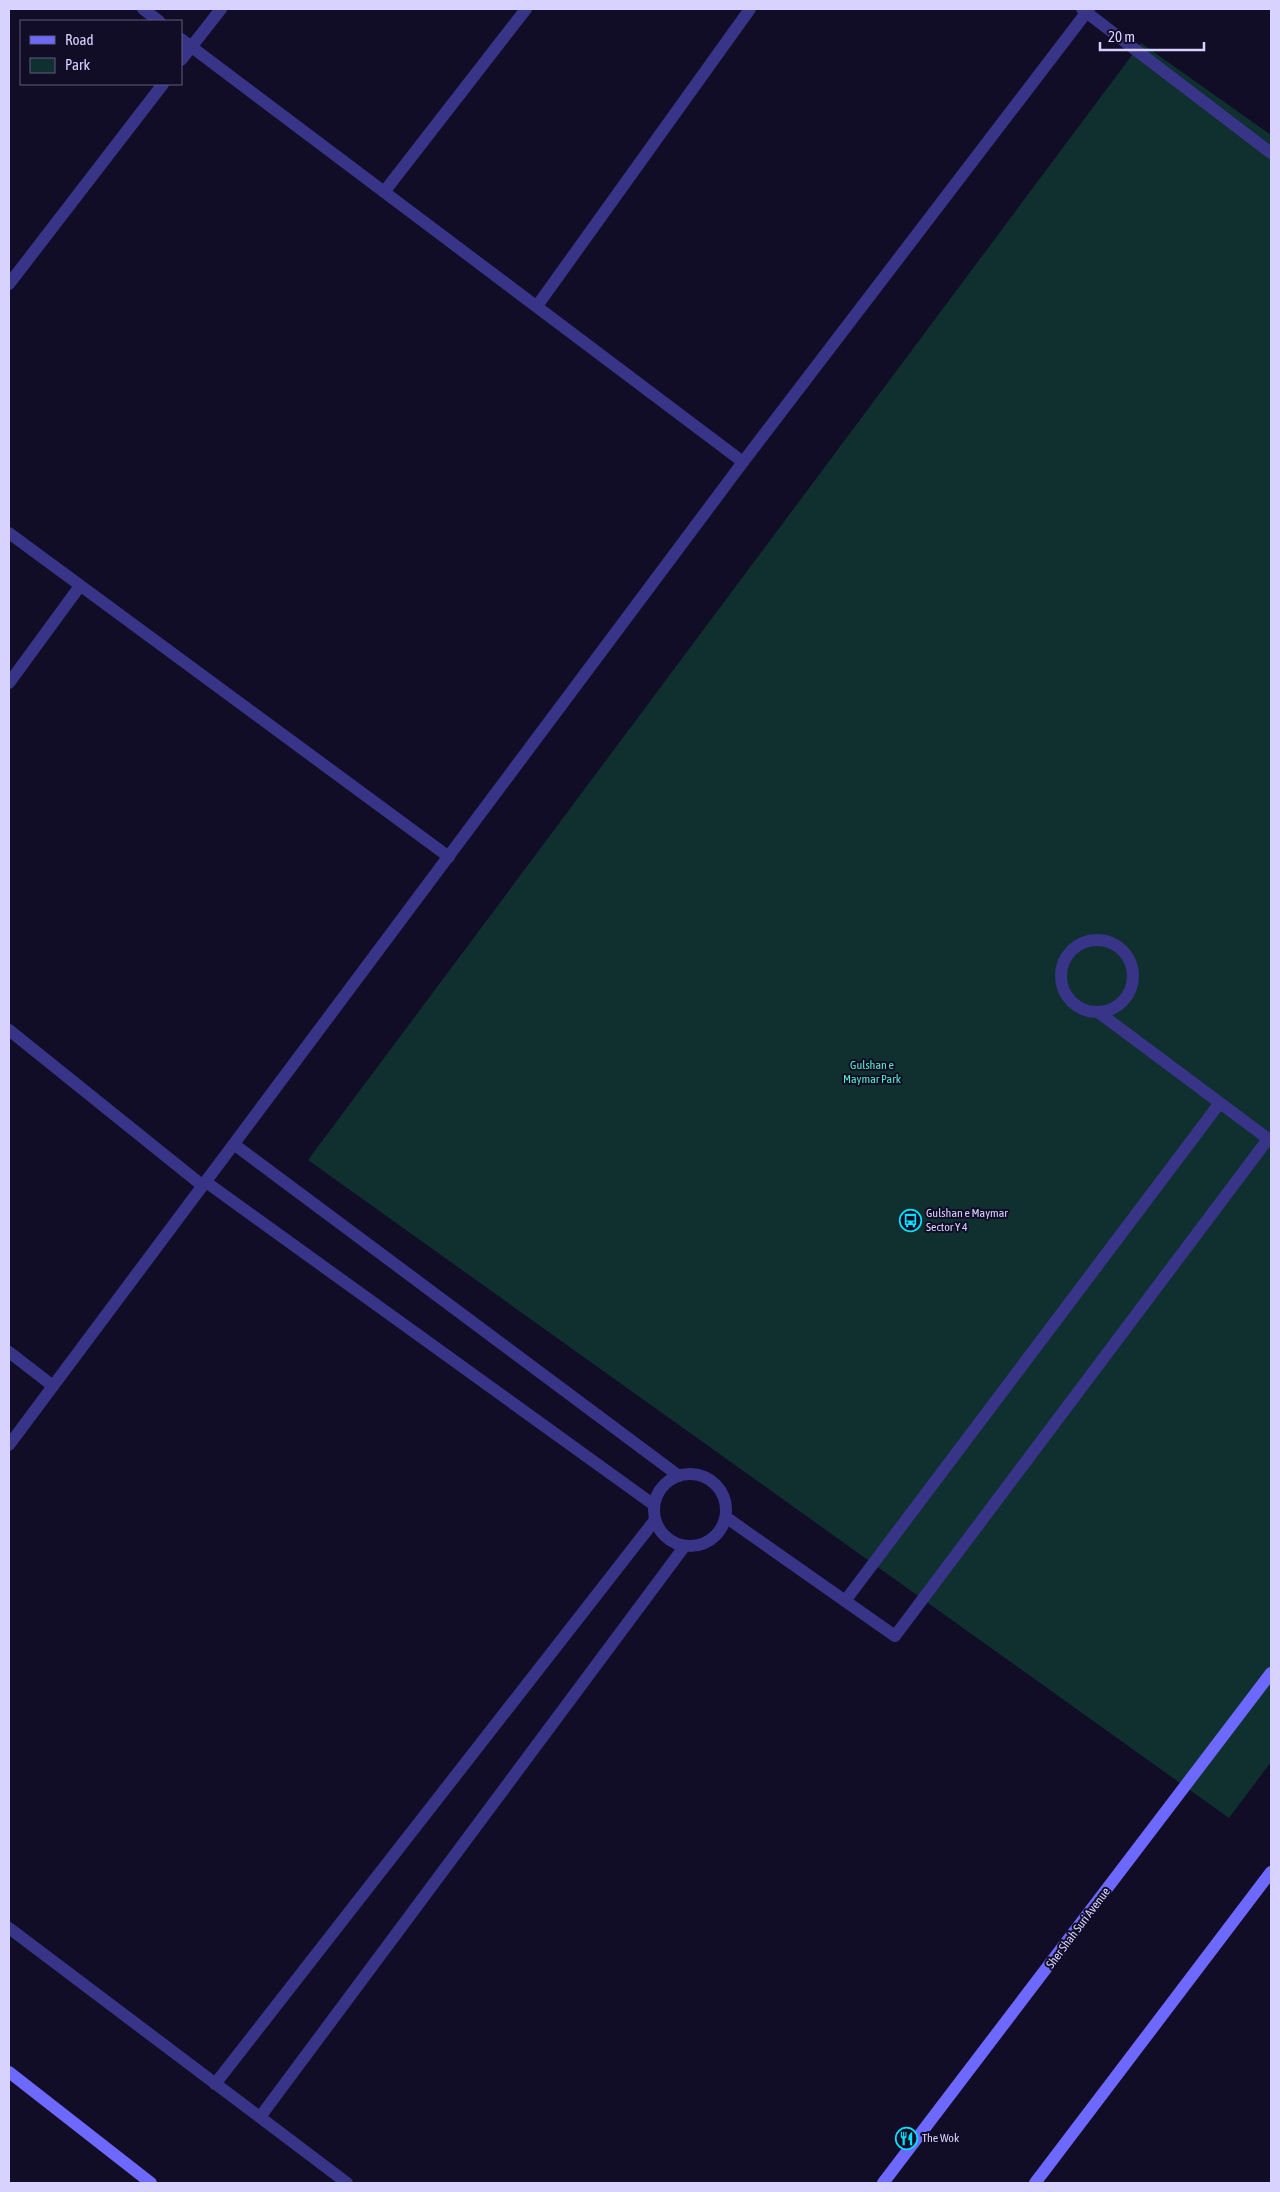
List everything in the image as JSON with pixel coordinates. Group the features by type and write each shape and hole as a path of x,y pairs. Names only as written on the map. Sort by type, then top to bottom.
{"street":[{"path":"143,9 158,20"},
{"path":"182,59 221,9"},
{"path":"384,192 526,9"},
{"path":"537,306 750,9"},
{"path":"9,1445 743,462 1086,10 1271,153"},
{"path":"182,40 743,462"},
{"path":"9,284 162,85"},
{"path":"9,270 26,261"},
{"path":"9,533 449,857"},
{"path":"9,683 80,586"},
{"path":"727,1518 895,1636 1270,1140 1219,1104 1098,1012 1080,1009 1066,996 1060,980 1062,963 1072,948 1087,940 1108,940 1125,951 1133,970 1130,990 1118,1006 1098,1012"},
{"path":"9,1030 205,1184 654,1505"},
{"path":"844,1601 1219,1104"},
{"path":"234,1145 678,1476"},
{"path":"9,1352 53,1386"},
{"path":"698,1474 715,1483 726,1499 727,1518 718,1535 702,1545 684,1547 665,1538 655,1520 654,1505 659,1492 667,1482 678,1476 698,1474"},
{"path":"215,2084 655,1520"},
{"path":"260,2118 684,1547"},
{"name":"Sher Shah Suri Avenue","path":"883,2183 1271,1672"},
{"path":"1035,2183 1271,1872"},
{"path":"9,1928 347,2183"},
{"path":"9,2072 151,2183"}],"green space":[{"name":"Gulshan e Maymar Park","path":"1141,43 1271,135 1271,1762 1229,1818 308,1160"}],"place":[{"name":"Gulshan e Maymar Sector Y 4","path":"910,1220"},
{"name":"The Wok","path":"906,2138"}]}
